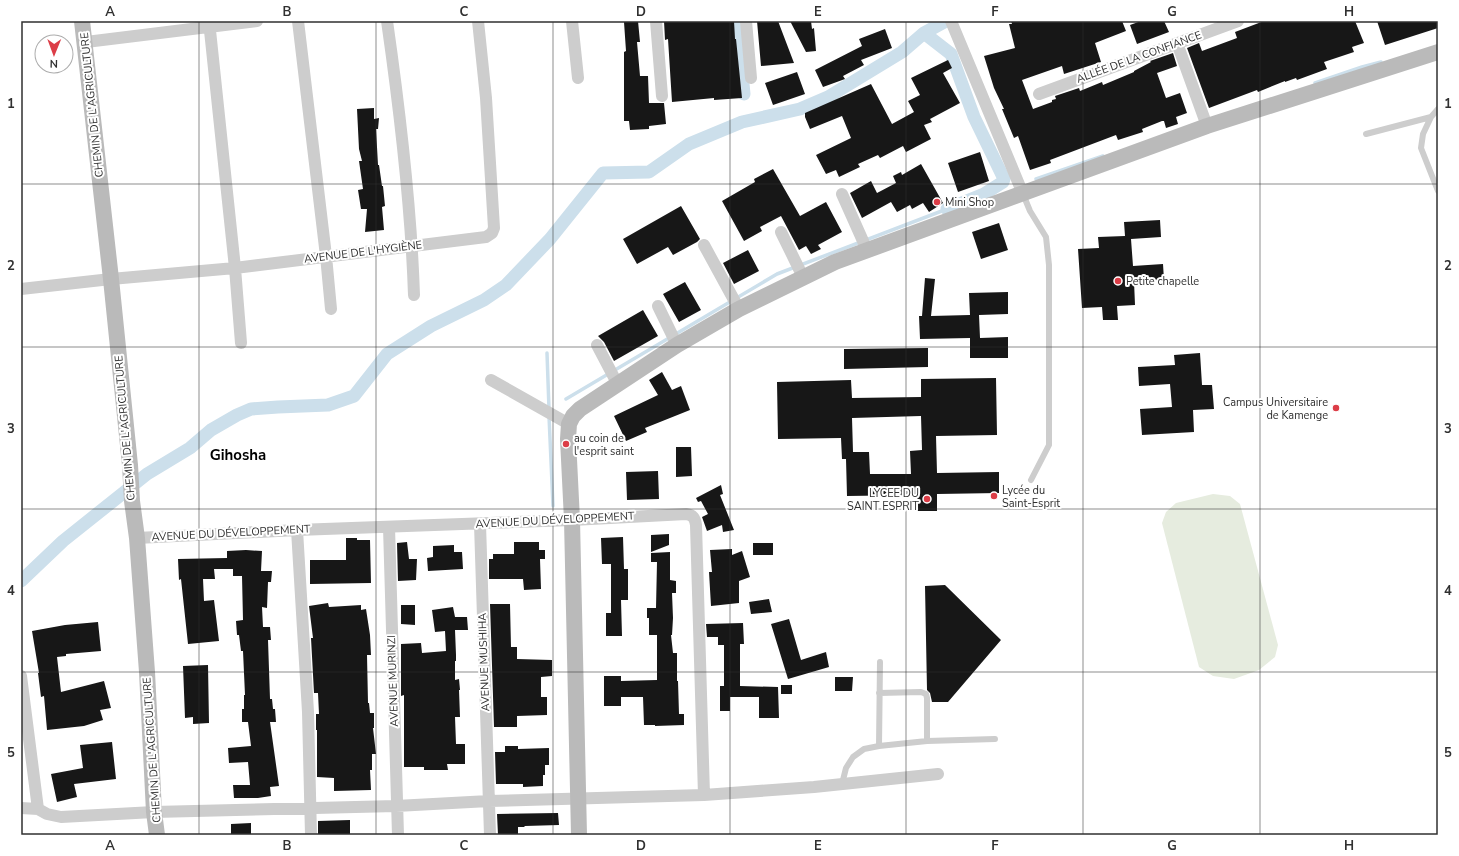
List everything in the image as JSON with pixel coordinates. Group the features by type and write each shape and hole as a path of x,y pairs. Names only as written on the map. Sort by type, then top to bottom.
{"street":[{"name":"CHEMIN DE L'AGRICULTURE","path":"82,21 86,42 137,538 147,672 154,812 158,835"},
{"path":"86,42 209,24 257,21"},
{"path":"298,21 331,309"},
{"path":"387,21 401,125 413,245 414,295"},
{"name":"AVENUE DE L'HYGIÈNE","path":"21,289 111,279 236,268 486,237 492,233 494,228 486,98 478,21"},
{"path":"572,21 578,78"},
{"path":"656,21 662,96"},
{"path":"746,21 751,78"},
{"path":"951,21 1023,194"},
{"name":"ALLÉE DE LA CONFIANCE","path":"1039,94 1238,21"},
{"path":"209,24 236,268 241,343"},
{"path":"1177,43 1207,126"},
{"path":"579,835 572,520 568,439 569,424 573,416 580,409 677,345 739,309 835,262 1207,126 1438,52"},
{"path":"842,194 867,250"},
{"path":"781,232 803,277"},
{"path":"704,245 739,309"},
{"path":"658,306 677,345"},
{"path":"597,345 617,384"},
{"path":"491,380 569,424"},
{"name":"AVENUE DU DÉVELOPPEMENT","path":"137,538 297,530 480,524 686,514 692,515 696,520 704,795"},
{"name":"AVENUE MUSHIHA","path":"480,524 490,835"},
{"name":"AVENUE MURINZI","path":"389,527 398,835"},
{"path":"297,530 308,712 311,835"},
{"path":"21,676 38,808"},
{"path":"21,808 38,808 47,814 61,817 154,812 310,809 489,801 704,795 842,784 938,774"}],"lane":[{"path":"1438,109 1431,117 1423,134 1421,148 1438,191"},
{"path":"1366,134 1431,117"},
{"path":"1023,194 1030,211 1046,237 1050,265 1049,445 1031,480"},
{"path":"879,746 880,662"},
{"path":"879,693 921,692 926,694 927,741"},
{"path":"842,784 846,768 853,757 864,749 927,741 995,739"}],"shaded area":[{"path":"1213,494 1230,496 1240,504 1278,645 1275,657 1259,670 1234,679 1213,676 1199,667 1162,523 1166,512 1176,503"}],"building":[{"path":"638,21 640,42 637,42 640,76 648,76 649,103 664,103 666,124 649,126 649,129 630,130 629,121 624,121 624,52 626,51 624,22"},
{"path":"664,21 734,21 742,98 714,100 714,98 672,102 668,39 665,40"},
{"path":"757,21 778,21 794,63 761,66"},
{"path":"790,21 811,21 812,29 814,28 816,51 806,52"},
{"path":"1011,21 1122,21 1126,31 1095,43 1101,62 1064,74 1062,66 1022,80 1033,109 1052,102 1052,100 1056,99 1055,96 1079,88 1080,91 1102,82 1103,85 1134,72 1151,62 1150,61 1173,53 1177,66 1157,73 1166,98 1180,93 1187,113 1176,117 1178,124 1166,128 1164,121 1162,121 1142,129 1143,132 1118,140 1116,135 1050,160 1051,163 1030,170 1018,136 1014,138 1002,109 1004,109 994,88 984,56 1015,48 1009,24 1012,24"},
{"path":"1141,21 1164,21 1169,32 1137,44 1130,25"},
{"path":"1264,21 1355,21 1364,43 1352,47 1354,52 1324,62 1327,69 1297,80 1296,78 1285,81 1258,92 1257,90 1209,108 1187,48 1199,43 1202,51 1237,38 1235,32"},
{"path":"1377,21 1438,21 1438,28 1385,45"},
{"path":"885,29 892,48 861,60 864,65 843,76 845,79 823,87 815,70 862,46 859,39"},
{"path":"948,60 952,68 943,73 960,103 930,119 932,122 924,125 931,139 906,152 903,146 880,158 878,155 858,164 860,167 839,177 836,170 826,174 816,155 851,138 842,116 810,129 805,113 871,84 892,124 914,112 908,101 920,95 911,78"},
{"path":"797,72 805,94 773,105 765,83"},
{"path":"374,108 374,119 379,118 378,129 376,129 378,165 383,186 385,206 382,207 384,230 365,232 367,209 361,209 358,190 363,189 359,161 362,161 359,149 357,109"},
{"path":"980,152 989,181 958,192 948,163"},
{"path":"921,164 943,203 929,212 923,203 912,209 910,205 897,212 891,202 862,218 850,193 871,181 877,193 896,183 893,176 901,172 902,175"},
{"path":"773,169 800,216 826,202 842,232 818,245 821,249 811,254 806,246 799,250 781,216 760,227 762,231 744,241 722,201 755,182 754,179"},
{"path":"681,206 700,239 673,255 668,247 637,264 623,239"},
{"path":"1160,220 1161,237 1131,239 1133,266 1163,264 1164,280 1134,281 1135,305 1117,306 1118,320 1103,320 1102,307 1082,308 1078,249 1099,248 1098,237 1125,236 1124,222"},
{"path":"999,223 1008,250 981,259 972,232"},
{"path":"748,250 759,271 734,284 723,263"},
{"path":"925,278 935,279 931,316 970,315 969,293 1008,292 1008,314 979,315 980,338 1008,337 1008,358 970,358 970,338 920,339 919,316 922,316"},
{"path":"685,282 701,310 679,322 663,294"},
{"path":"643,310 658,336 614,361 604,342 598,336"},
{"path":"928,348 928,367 844,369 844,349"},
{"path":"1200,353 1202,385 1212,385 1214,409 1193,410 1194,432 1142,435 1140,409 1172,407 1170,384 1139,386 1138,367 1175,365 1174,355"},
{"path":"662,372 672,390 681,386 690,410 645,428 647,432 626,441 614,416 658,395 649,380"},
{"path":"996,378 997,435 936,436 937,473 999,472 999,493 937,494 937,511 917,511 917,495 847,496 846,459 842,459 841,438 778,439 777,382 851,380 852,398 921,397 921,379","holes":["921,416 922,450 910,451 911,474 870,474 869,452 853,452 852,418"]},
{"path":"676,447 691,447 692,476 676,477"},
{"path":"658,471 659,499 627,500 626,472"},
{"path":"721,485 723,494 720,495 734,530 723,532 722,525 707,531 702,517 708,514 701,501 698,502 696,498"},
{"path":"669,534 669,545 651,552 651,535"},
{"path":"623,537 624,569 628,569 628,600 621,600 622,636 606,636 606,613 611,613 611,564 602,564 601,538"},
{"path":"346,538 370,540 371,583 310,584 310,560 346,560"},
{"path":"407,542 409,559 417,559 416,580 398,581 397,543"},
{"path":"514,542 539,542 539,550 545,550 545,559 540,559 541,589 524,590 523,579 489,579 489,559 493,559 493,554 514,554"},
{"path":"753,543 773,543 773,555 753,555"},
{"path":"454,545 454,552 462,552 463,569 428,571 427,558 433,557 433,546"},
{"path":"732,549 732,555 742,551 750,577 739,581 739,603 711,606 709,572 712,572 710,550"},
{"path":"227,551 262,551 261,571 272,571 271,582 268,582 267,608 262,607 263,627 270,627 271,640 268,640 270,699 272,699 273,709 275,709 276,722 270,722 279,786 270,787 271,796 258,798 234,798 233,785 250,785 248,762 229,763 228,748 251,746 248,722 242,722 242,709 244,709 245,695 243,651 241,651 239,635 237,635 236,621 243,620 242,576 233,576 233,569 214,569 215,579 203,579 204,601 214,600 219,641 188,644 181,579 179,580 178,559 227,558"},
{"path":"670,552 670,580 676,581 676,593 672,593 673,618 671,635 673,653 677,653 679,714 684,714 684,725 644,725 643,697 621,697 621,706 604,706 604,676 621,676 621,681 657,680 657,635 649,635 649,618 647,618 647,608 656,608 657,562 651,562 651,553"},
{"path":"945,585 1001,640 948,702 932,702 930,693 927,690 925,586"},
{"path":"769,599 772,612 751,614 749,602"},
{"path":"328,603 329,607 361,605 361,610 366,609 371,655 367,655 368,703 370,713 374,713 373,728 376,754 372,754 372,770 370,770 371,790 334,791 334,778 317,777 316,714 319,714 318,693 314,693 311,638 313,638 309,606"},
{"path":"490,604 510,604 511,647 517,647 517,659 552,660 552,676 541,677 541,697 547,697 547,715 517,716 517,727 494,727"},
{"path":"401,605 415,605 415,625 401,624"},
{"path":"453,607 455,617 467,617 468,630 455,630 455,680 459,679 460,690 460,717 455,717 456,744 465,744 465,764 447,764 448,770 424,770 424,767 404,767 404,695 401,696 401,644 421,643 422,653 446,651 445,631 435,632 432,610"},
{"path":"789,619 801,660 826,652 829,667 788,679 771,624"},
{"path":"98,622 101,651 66,654 66,656 57,657 61,692 104,681 111,708 100,710 103,720 84,726 47,730 44,696 41,697 39,673 32,631 65,625"},
{"path":"743,623 744,644 740,644 740,686 778,687 779,718 759,718 759,697 730,697 730,711 720,711 720,686 724,686 724,645 718,645 718,637 707,637 706,624"},
{"path":"208,665 209,723 193,724 193,717 185,718 183,666"},
{"path":"835,677 853,677 852,691 835,691"},
{"path":"781,685 792,685 792,694 781,694"},
{"path":"112,742 116,779 74,784 77,797 57,802 51,774 83,768 80,745"},
{"path":"505,746 518,746 518,749 549,748 549,765 545,765 543,786 523,787 523,784 496,784 495,752 505,752"},
{"path":"558,813 559,825 518,827 518,835 498,835 497,814"},
{"path":"350,820 350,835 318,835 318,821"},
{"path":"251,823 251,835 231,835 231,824"}],"waterway":[{"path":"737,21 744,94"},
{"path":"21,581 63,541 147,474 190,448 211,430 237,415 251,409 328,405 354,396 387,354 431,326 484,300 506,285 550,239 603,173 649,172 689,144 742,122 800,109 828,97 902,52 924,33 946,21"},
{"path":"924,33 951,54 974,117 1004,179 1003,182 984,194 947,209"},
{"path":"1315,83 1381,62"},
{"path":"1036,179 1103,156"},
{"path":"566,399 777,274 947,209"},
{"path":"547,353 549,409"},
{"path":"549,416 553,506"}],"place":[{"name":"Mini Shop","path":"937,202"},
{"name":"Petite chapelle","path":"1118,281"},
{"name":"Campus Universitaire de Kamenge","path":"1336,408"},
{"name":"au coin de l'esprit saint","path":"566,444"},
{"name":"Lycée du Saint-Esprit","path":"994,496"},
{"name":"LYCEE DU SAINT ESPRIT","path":"927,499"}],"district":[{"name":"Gihosha","path":"238,455"}]}
